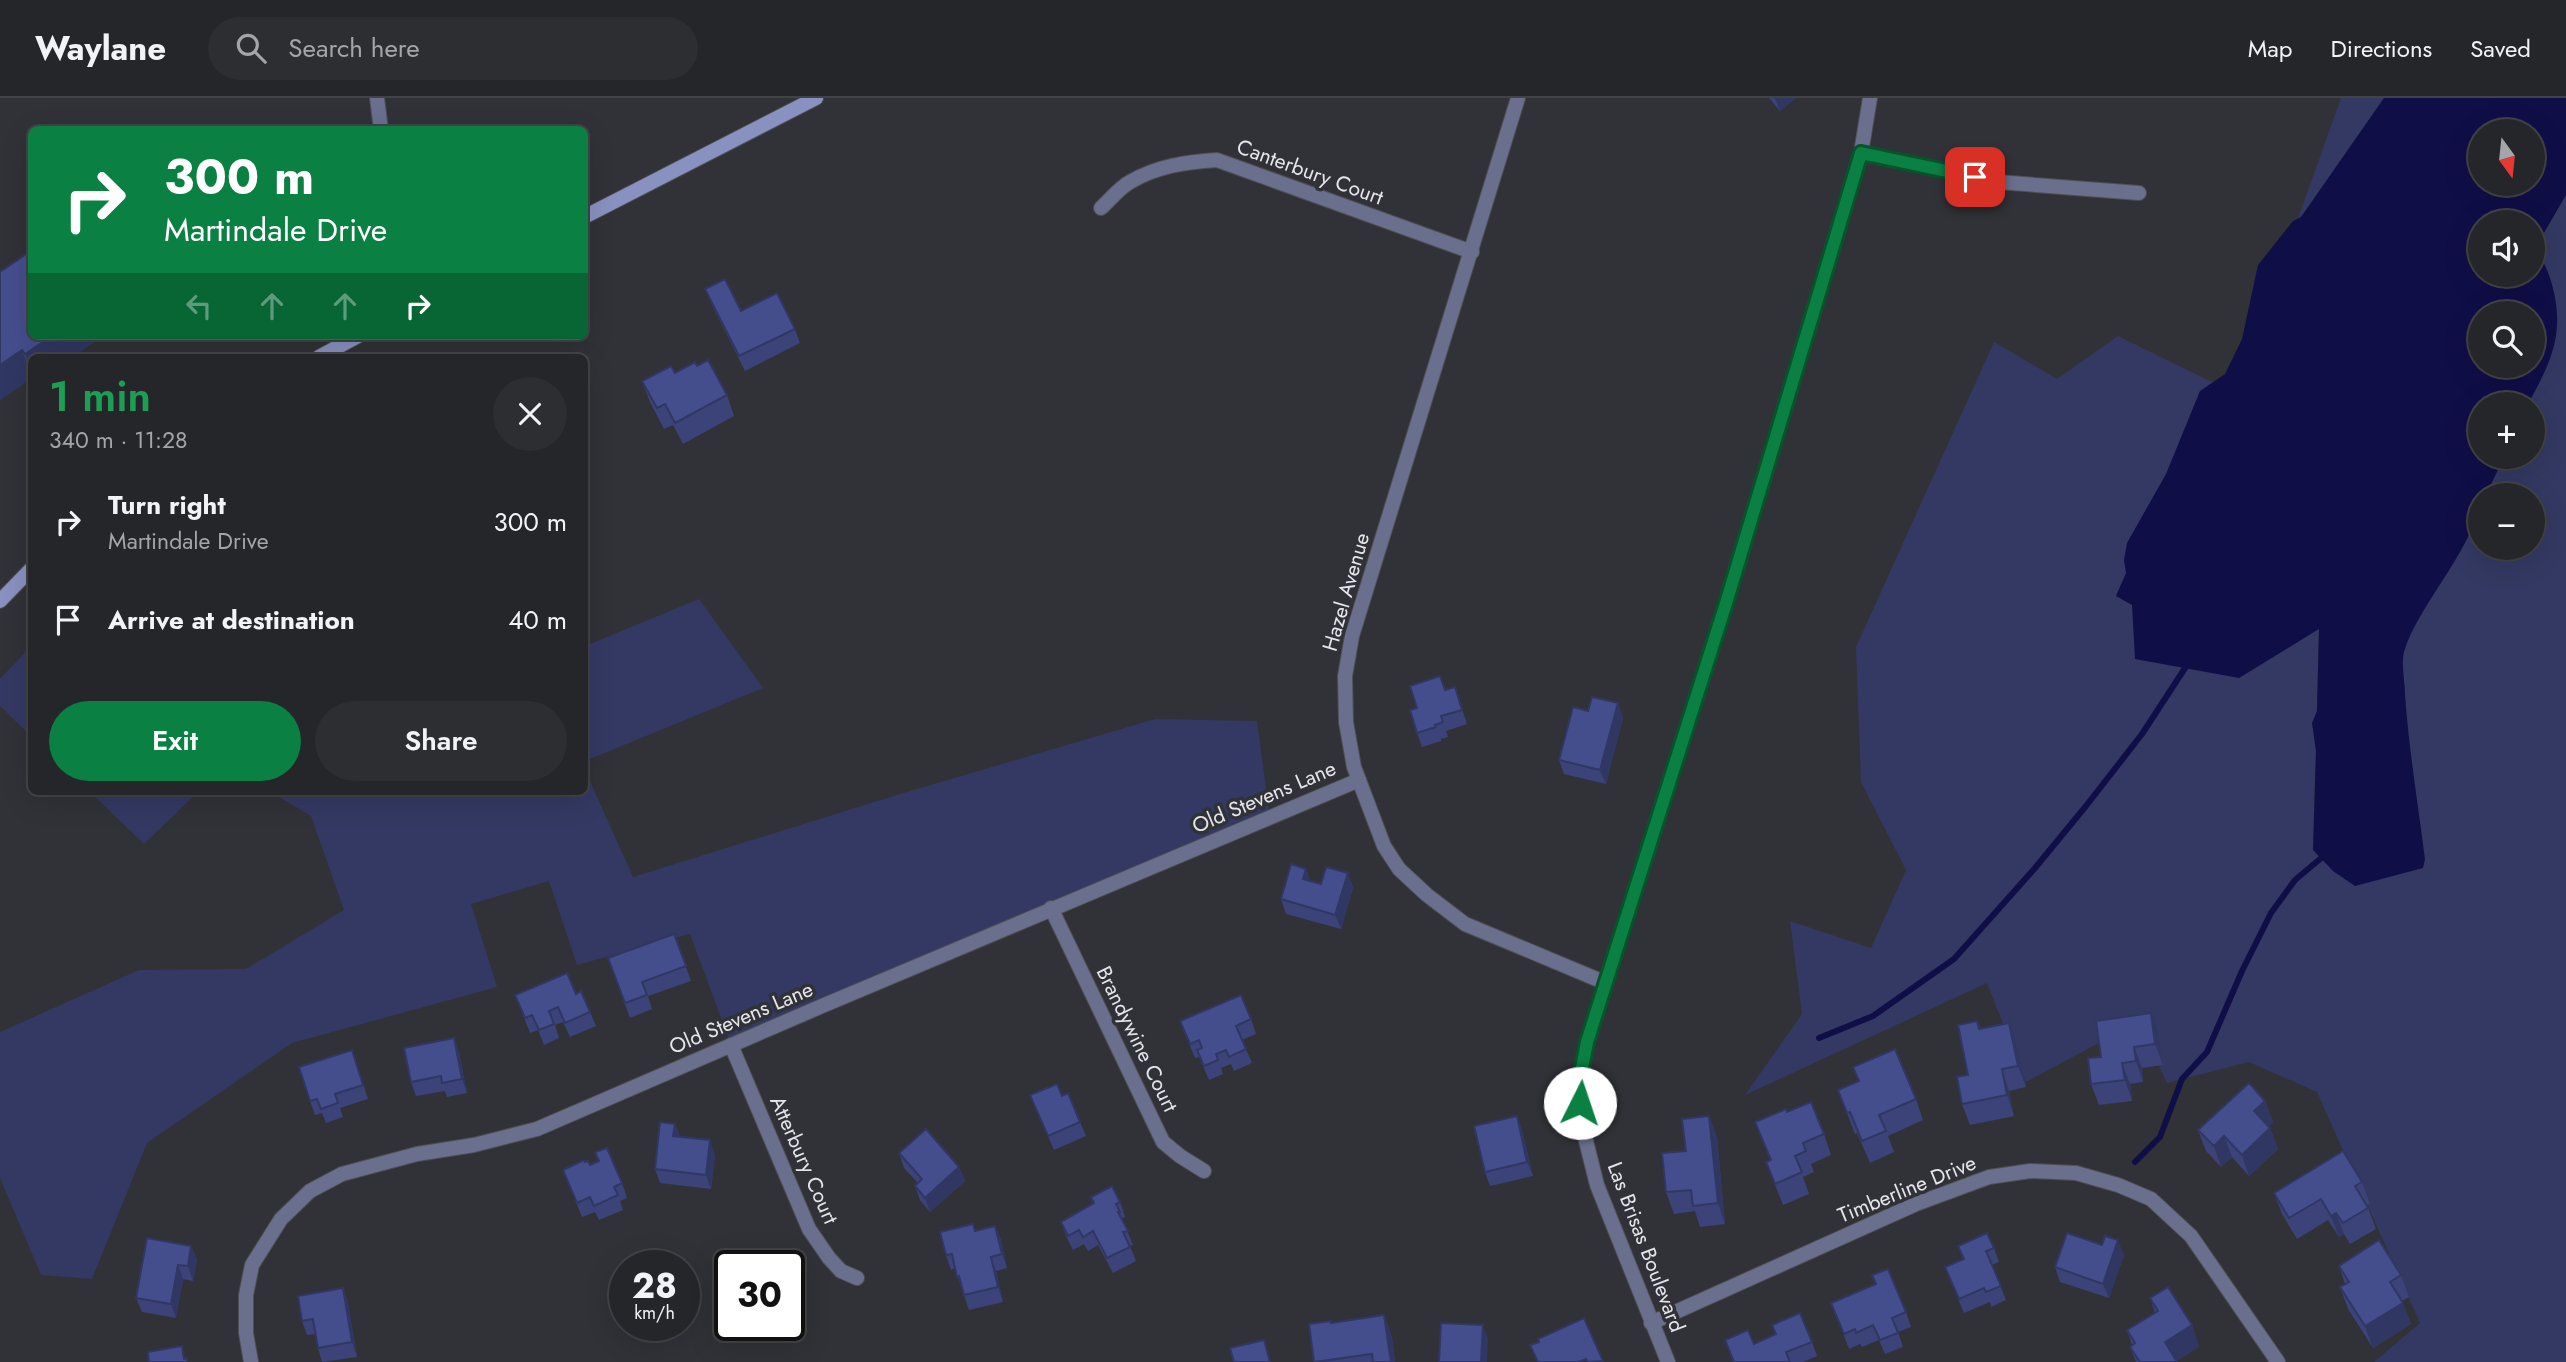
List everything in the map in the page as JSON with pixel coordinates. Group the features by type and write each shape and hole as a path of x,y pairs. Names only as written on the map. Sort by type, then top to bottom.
{"street":[{"path":"377,98 380,126"},
{"path":"588,215 816,98"},
{"name":"Hazel Avenue","path":"1518,98 1352,636 1345,676 1346,712 1354,767 1384,846 1399,869 1427,895 1465,923 1606,983"},
{"name":"Las Brisas Boulevard","path":"1668,1362 1597,1185 1582,1123 1580,1078 1587,1042 1723,613 1861,153 1870,98"},
{"path":"1861,153 1998,182 2139,193"},
{"name":"Canterbury Court","path":"1101,208 1128,183 1155,170 1186,162 1217,160 1472,253"},
{"path":"325,354 351,340"},
{"path":"0,601 28,572"},
{"name":"Old Stevens Lane","path":"251,1362 246,1333 246,1295 252,1265 281,1219 310,1191 342,1174 417,1154 474,1145 537,1129 1051,908 1359,780"},
{"name":"Brandywine Court","path":"1051,908 1163,1142 1204,1171"},
{"name":"Atterbury Court","path":"731,1045 809,1229 835,1264 857,1278"},
{"name":"Timberline Drive","path":"1651,1323 1916,1204 1989,1177 2030,1171 2076,1173 2151,1199 2191,1236 2278,1362"}],"shaded area":[{"path":"2341,98 2384,98 2295,227"},
{"path":"2384,98 2566,98 2566,195 2545,231 2545,210 2468,210 2468,287 2545,287 2545,266 2555,297 2556,337 2545,370 2545,301 2468,301 2468,378 2541,378 2534,392 2468,392 2468,469 2498,469 2492,483 2468,483 2468,537 2411,633 2404,652 2411,757 2425,859 2423,868 2355,886 2333,871 2313,850 2316,751 2312,723 2317,711 2319,629 2239,678 2135,659 2132,605 2116,596 2126,573 2124,560 2127,543 2166,474 2200,391 2225,374 2242,339 2258,265 2293,221 2301,217"},
{"path":"2566,195 2566,1362 2374,1362 2420,1323 2317,1092 2249,1062 2167,1083 2138,1022 2026,1082 1987,983 1745,1095 1802,1014 1790,921 1871,948 1906,870 1861,782 1856,647 1994,342 2057,379 2118,336 2220,386 2239,678 2319,628 2313,850 2402,638 2468,494 2468,560 2545,560 2545,483 2473,483 2479,469 2545,469 2545,392 2516,392 2524,378 2545,378 2545,301 2534,301 2534,287 2545,287 2545,231"},
{"path":"699,599 763,688 588,760 588,645"},
{"path":"28,649 28,733 0,706 0,679"},
{"path":"1155,719 1257,721 1269,811 730,1042 690,934 577,965 549,881 471,904 497,987 292,1043 147,1143 92,1279 41,1275 0,1178 0,1032 139,970 246,969 344,910 311,816 276,795 588,795 588,777 633,877"},
{"path":"93,795 195,795 144,844"}],"building":[{"path":"28,253 28,340 46,340 25,354 22,350 0,365 0,272"},
{"path":"725,279 741,311 777,293 795,329 739,356 705,289"},
{"path":"708,360 727,395 675,423 665,404 657,408 642,381 671,366 675,373 695,362 697,366"},
{"path":"1440,676 1445,690 1455,687 1462,710 1441,716 1443,722 1435,725 1436,727 1417,733 1410,710 1417,708 1410,686"},
{"path":"1592,697 1618,703 1600,770 1559,760 1573,707 1588,711"},
{"path":"1291,864 1306,869 1303,879 1321,884 1326,867 1348,873 1335,915 1281,899"},
{"path":"674,934 686,966 642,982 647,995 625,1003 608,958"},
{"path":"567,973 576,994 581,991 590,1012 565,1023 558,1007 549,1011 554,1024 539,1030 532,1015 525,1018 515,995"},
{"path":"1241,995 1251,1019 1236,1026 1246,1049 1229,1057 1226,1050 1216,1054 1218,1060 1204,1066 1197,1050 1202,1048 1199,1040 1190,1044 1180,1021"},
{"path":"2151,1013 2155,1044 2134,1047 2136,1061 2122,1063 2125,1080 2091,1084 2088,1058 2101,1057 2096,1021"},
{"path":"1977,1021 1979,1029 2009,1023 2018,1066 2002,1069 2007,1095 1962,1104 1957,1077 1968,1075 1958,1025"},
{"path":"454,1038 462,1079 442,1083 441,1076 411,1082 404,1048"},
{"path":"1895,1049 1916,1099 1879,1115 1886,1131 1862,1141 1838,1090 1859,1081 1853,1067"},
{"path":"352,1050 363,1085 335,1094 338,1103 321,1109 317,1099 310,1101 299,1067"},
{"path":"2249,1083 2265,1101 2254,1111 2270,1128 2242,1155 2224,1136 2214,1146 2198,1130"},
{"path":"1057,1084 1062,1096 1068,1093 1080,1122 1048,1136 1030,1095"},
{"path":"1811,1102 1824,1134 1803,1143 1806,1151 1795,1156 1802,1172 1775,1184 1766,1162 1771,1160 1755,1122"},
{"path":"1517,1116 1527,1162 1485,1172 1474,1126"},
{"path":"1709,1116 1718,1203 1693,1206 1691,1190 1666,1192 1662,1153 1686,1151 1682,1119"},
{"path":"660,1122 675,1124 673,1136 710,1140 706,1175 655,1169"},
{"path":"926,1129 959,1167 925,1198 915,1186 922,1179 899,1153"},
{"path":"607,1148 622,1183 614,1187 618,1195 594,1206 590,1197 577,1203 563,1170 584,1160 590,1165 599,1161 595,1152"},
{"path":"2343,1151 2362,1182 2355,1186 2368,1208 2343,1223 2336,1213 2331,1216 2321,1199 2289,1218 2274,1193"},
{"path":"1112,1186 1120,1202 1116,1204 1128,1231 1123,1232 1130,1247 1107,1258 1093,1231 1083,1237 1079,1230 1068,1236 1061,1222 1094,1203 1091,1197"},
{"path":"973,1224 975,1231 995,1226 1002,1254 991,1257 998,1287 964,1295 952,1254 946,1255 940,1232"},
{"path":"1987,1233 1994,1248 1986,1251 2001,1286 1986,1292 1984,1288 1959,1299 1945,1267 1964,1259 1958,1246"},
{"path":"2067,1233 2102,1245 2105,1236 2118,1240 2103,1284 2055,1267"},
{"path":"147,1238 191,1246 188,1266 178,1265 171,1304 136,1298"},
{"path":"2379,1240 2401,1275 2390,1282 2403,1303 2365,1326 2340,1287 2349,1282 2339,1266"},
{"path":"1888,1269 1906,1312 1892,1318 1898,1333 1880,1340 1873,1325 1856,1333 1855,1329 1844,1334 1831,1303 1876,1284 1872,1275"},
{"path":"2168,1287 2192,1325 2165,1342 2177,1362 2140,1362 2130,1347 2135,1343 2127,1330 2158,1311 2150,1298"},
{"path":"343,1288 352,1342 318,1348 313,1319 302,1321 298,1296"},
{"path":"1800,1313 1812,1342 1786,1352 1790,1362 1734,1362 1725,1340 1748,1330 1754,1344 1776,1334 1772,1325"},
{"path":"1384,1315 1391,1362 1373,1362 1372,1354 1314,1362 1309,1324"},
{"path":"1584,1318 1603,1361 1588,1362 1586,1359 1578,1362 1538,1362 1530,1345"},
{"path":"1441,1323 1483,1325 1481,1362 1439,1362"},
{"path":"1264,1340 1270,1362 1234,1362 1230,1348"},
{"path":"182,1346 187,1362 149,1362 148,1352"}],"waterway":[{"path":"1819,1038 1873,1016 1954,959 2086,806 2142,734 2189,662"},
{"path":"2135,1162 2160,1137 2182,1079 2207,1052 2271,913 2295,880 2326,854"}],"route":[{"path":"1580,1103 1580,1078 1587,1042 1727,600 1861,153 1975,177"}]}
